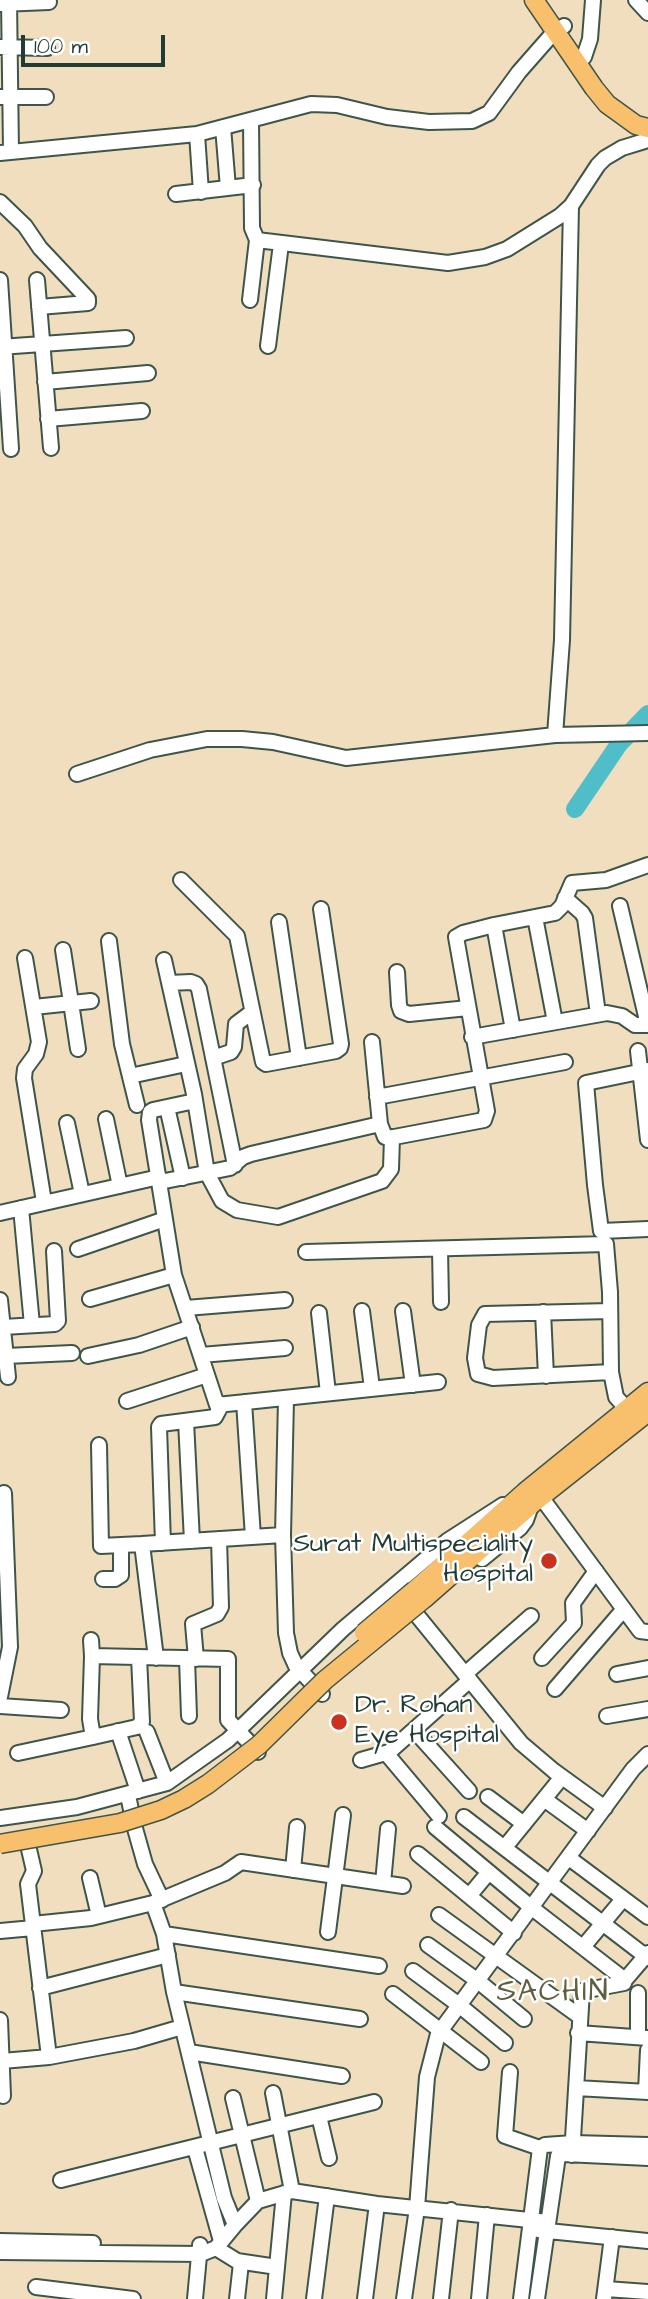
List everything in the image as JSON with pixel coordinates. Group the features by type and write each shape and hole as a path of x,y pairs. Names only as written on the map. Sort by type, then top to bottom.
{"main road":[{"path":"534,0 584,57 606,89 648,123"},
{"path":"546,0 559,29 607,104 636,125 648,123"},
{"path":"0,1846 120,1823 161,1810 208,1784 259,1745 325,1680 648,1392"},
{"path":"534,1496 648,1412"},
{"path":"0,1820 74,1824 142,1808 173,1796 217,1770 238,1753 324,1667 420,1594"}],"street":[{"path":"584,57 590,39 593,0"},
{"path":"636,0 648,13"},
{"path":"49,2 6,3 5,152 197,134 311,104 429,122 472,121 489,113 519,72 559,29"},
{"path":"5,47 47,48"},
{"path":"5,97 46,97"},
{"path":"250,300 257,240 252,228 251,120"},
{"path":"257,240 449,263 507,249 560,216 571,206 598,165 622,148 648,123"},
{"path":"223,127 228,188"},
{"path":"197,134 201,192"},
{"path":"176,194 253,185"},
{"path":"0,202 25,226 40,248 88,299 88,303 39,307"},
{"path":"555,735 562,640 571,206"},
{"path":"268,346 281,244"},
{"path":"0,280 12,449"},
{"path":"37,280 51,448"},
{"path":"3,347 126,338"},
{"path":"45,382 148,373"},
{"path":"48,419 142,411"},
{"path":"77,774 150,750 207,739 242,738 273,742 346,758 555,735 648,733"},
{"path":"372,1042 380,1124 385,1137 484,1120 487,1111 456,937 494,925 555,913 572,883 607,880 648,865"},
{"path":"181,880 237,936 262,1062 271,1064 336,1051 341,1044 320,909"},
{"path":"565,898 584,918 598,1014"},
{"path":"472,1038 607,1013 622,1016 635,1025 648,1025 620,905"},
{"path":"534,917 555,1022"},
{"path":"279,922 299,1058"},
{"path":"494,925 513,1030"},
{"path":"109,941 122,1044 137,1105"},
{"path":"62,950 78,1049"},
{"path":"25,958 38,1048 27,1063 24,1078 44,1202"},
{"path":"164,960 195,1101 207,1172 222,1201 237,1210 278,1217 382,1181 391,1169 392,1137"},
{"path":"397,972 401,1011 409,1014 468,1008"},
{"path":"169,983 196,984 235,1165"},
{"path":"34,1007 90,1001"},
{"path":"130,1076 214,1064 231,1052 236,1024 252,1012"},
{"path":"638,1051 644,1071 648,1140"},
{"path":"377,1097 565,1062"},
{"path":"627,1409 616,1397 611,1372 605,1237 601,1231 595,1185 586,1083 644,1071"},
{"path":"195,1101 153,1110 149,1115 174,1275 217,1405 438,1382"},
{"path":"167,1107 183,1178"},
{"path":"106,1119 120,1186"},
{"path":"67,1123 82,1194"},
{"path":"0,1213 120,1186 183,1178 235,1165 251,1154 380,1124"},
{"path":"21,1208 32,1325"},
{"path":"78,1249 165,1219"},
{"path":"306,1252 440,1249 605,1237 648,1229"},
{"path":"440,1249 441,1302"},
{"path":"2,1331 55,1324 58,1321 54,1251"},
{"path":"90,1299 174,1275"},
{"path":"0,1300 8,1377"},
{"path":"186,1308 285,1300"},
{"path":"362,1311 372,1388"},
{"path":"403,1311 412,1385"},
{"path":"610,1311 485,1314 480,1325 475,1358 478,1374 493,1378 611,1372"},
{"path":"543,1312 546,1376"},
{"path":"319,1313 328,1393"},
{"path":"88,1356 139,1345 192,1327"},
{"path":"201,1355 285,1348"},
{"path":"6,1356 72,1353"},
{"path":"127,1401 207,1375"},
{"path":"286,1399 283,1535 286,1633 290,1653 299,1671 322,1694"},
{"path":"244,1402 253,1537"},
{"path":"163,1543 159,1427 162,1424 215,1417 222,1404"},
{"path":"186,1421 192,1541"},
{"path":"99,1445 101,1546 283,1535"},
{"path":"0,1697 10,1647 4,1493"},
{"path":"534,1496 596,1571 640,1631 648,1632"},
{"path":"0,1846 28,1845 134,1825 184,1805 217,1786 520,1528 526,1520 534,1496"},
{"path":"0,1820 77,1807 167,1783 205,1759 239,1731 343,1629 447,1541 534,1496"},
{"path":"189,1716 193,1624 217,1614 220,1606 219,1539"},
{"path":"142,1544 156,1658"},
{"path":"103,1579 116,1579 121,1575 121,1545"},
{"path":"542,1658 573,1623 573,1603 596,1571"},
{"path":"555,1689 624,1609"},
{"path":"416,1614 521,1743 605,1808"},
{"path":"361,1760 386,1753 414,1730 531,1616"},
{"path":"91,1640 90,1719 93,1737"},
{"path":"92,1656 228,1659 228,1720 258,1752"},
{"path":"18,1753 138,1727 142,1722 139,1657"},
{"path":"617,1674 648,1668"},
{"path":"0,1706 61,1710"},
{"path":"607,1716 648,1709"},
{"path":"414,1730 469,1791"},
{"path":"118,1731 133,1793 134,1825 158,1902 182,2027 234,2225"},
{"path":"148,1732 167,1783"},
{"path":"386,1753 437,1821 489,1872 625,1980"},
{"path":"404,2299 417,2208 427,2077 440,2030 633,1769 648,1754"},
{"path":"505,1847 562,1777"},
{"path":"488,1797 524,1824"},
{"path":"544,1800 588,1831"},
{"path":"328,1932 343,1815"},
{"path":"464,1817 647,1955 624,1983 582,1991 572,2149"},
{"path":"293,1870 297,1828"},
{"path":"383,1883 388,1829"},
{"path":"28,1845 34,1871 28,1884 48,2057"},
{"path":"418,1854 514,1933"},
{"path":"569,1858 648,1917"},
{"path":"0,1931 99,1916 158,1902 225,1873 241,1862 403,1886"},
{"path":"469,1896 489,1872"},
{"path":"90,1878 99,1916"},
{"path":"583,1947 623,1899"},
{"path":"439,1914 579,2016"},
{"path":"164,1934 379,1966"},
{"path":"428,1945 524,2019"},
{"path":"40,1988 168,1955"},
{"path":"413,1971 460,2005 505,2043"},
{"path":"174,1992 360,2019"},
{"path":"578,2033 643,2037 638,1993"},
{"path":"393,1994 481,2062"},
{"path":"0,2020 4,2096"},
{"path":"2,2060 48,2057 134,2041 182,2027"},
{"path":"576,2088 647,2091 648,2050"},
{"path":"189,2052 342,2076"},
{"path":"510,2072 505,2136 540,2148 545,2145 648,2158"},
{"path":"272,2093 288,2192 274,2299"},
{"path":"233,2098 258,2201"},
{"path":"61,2180 374,2102"},
{"path":"319,2116 329,2158"},
{"path":"537,2299 556,2162 562,2154 572,2149 648,2146"},
{"path":"195,2148 210,2247 195,2299"},
{"path":"521,2299 540,2148"},
{"path":"210,2247 258,2201 288,2192 377,2204 451,2210 612,2238 648,2241"},
{"path":"314,2299 327,2196"},
{"path":"365,2299 377,2204"},
{"path":"441,2299 451,2210"},
{"path":"479,2299 487,2215"},
{"path":"612,2238 605,2294 648,2292"},
{"path":"0,2241 135,2249"},
{"path":"0,2252 210,2247 241,2263 277,2267"},
{"path":"237,2299 241,2263"},
{"path":"42,2292 123,2298"}],"waterway":[{"path":"575,809 619,744 648,714"}],"place":[{"name":"Surat Multispeciality Hospital","path":"549,1561"},
{"name":"Dr. Rohan Eye Hospital","path":"339,1722"}],"district":[{"name":"SACHIN","path":"553,1994"}]}
